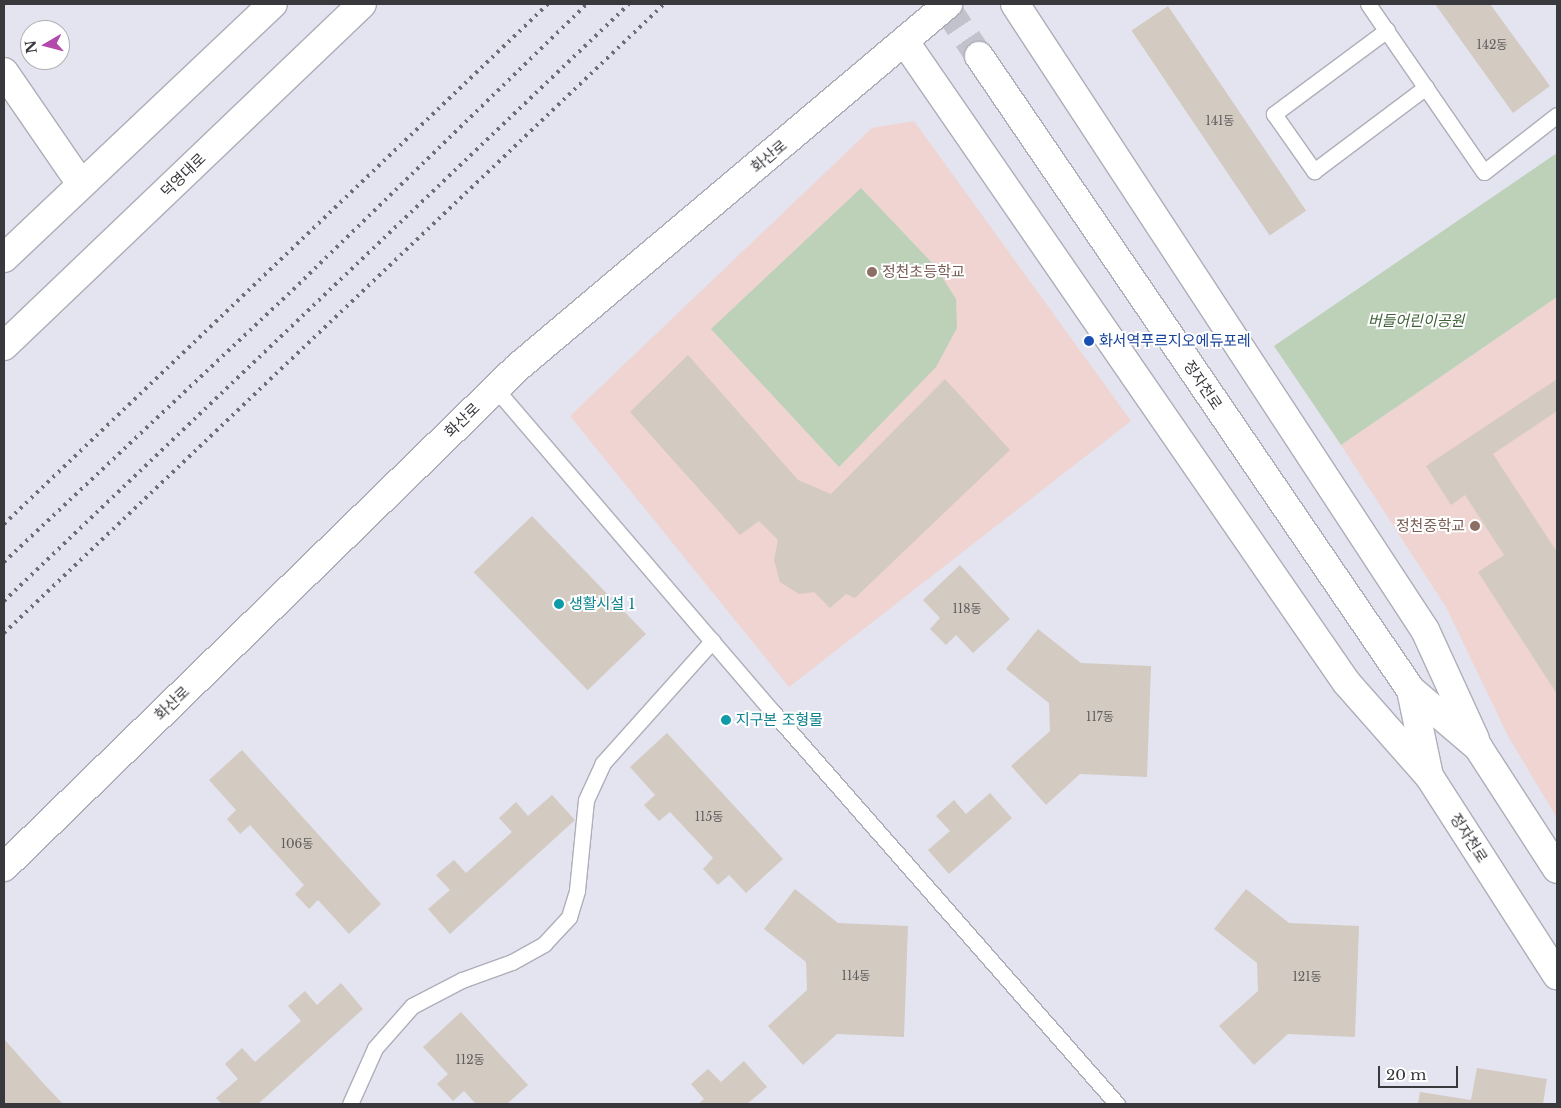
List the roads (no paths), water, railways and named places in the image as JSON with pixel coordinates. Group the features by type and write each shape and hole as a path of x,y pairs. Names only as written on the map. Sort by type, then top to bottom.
{"street":[{"path":"4,258 273,4"},
{"name":"덕영대로","path":"4,346 362,4"},
{"name":"화산로","path":"4,867 495,388 948,4"},
{"path":"1015,4 1425,630 1478,747"},
{"path":"905,42 1346,682 1429,776"},
{"name":"정자천로","path":"979,56 1410,690 1478,747 1557,869"},
{"path":"4,72 81,184"},
{"name":"정자천로","path":"1410,690 1429,776 1557,975"}],"lane":[{"path":"1368,4 1484,172 1557,115"},
{"path":"1387,30 1274,114 1314,171 1426,87"},
{"path":"495,388 712,641 1117,1104"},
{"path":"350,1104 375,1048 412,1006 462,980 512,962 544,944 569,917 577,890 586,800 603,763 712,641"}],"tunnel":[{"path":"944,4 979,56"}],"railway":[{"path":"4,524 548,4"},
{"path":"4,562 304,279 587,4"},
{"path":"4,601 629,4"},
{"path":"4,633 664,4"}],"place":[{"name":"정천초등학교","path":"872,272"},
{"name":"화서역푸르지오에듀포레","path":"1089,341"},
{"name":"정천중학교","path":"1475,526"},
{"name":"생활시설 1","path":"559,604"},
{"name":"지구본 조형물","path":"726,720"}],"park label":[{"name":"버들어린이공원","path":"1416,321"}]}
